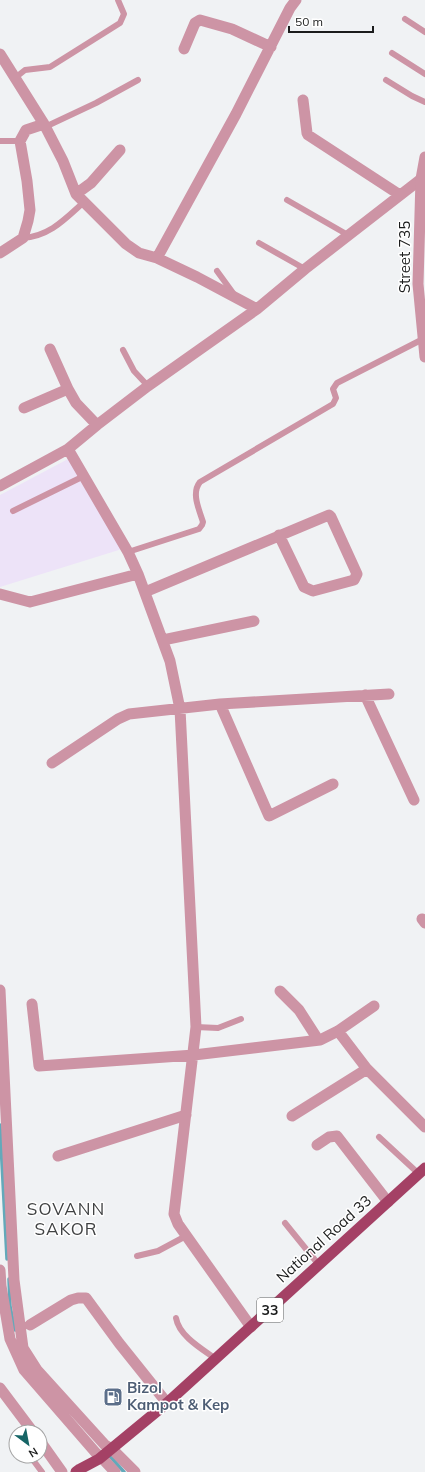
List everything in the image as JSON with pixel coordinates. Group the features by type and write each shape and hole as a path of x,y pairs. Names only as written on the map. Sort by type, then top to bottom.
{"main road":[{"name":"National Road 33","path":"76,1472 80,1468 100,1458 112,1449 168,1403 422,1171"},
{"name":"National Road 33","path":"93,1472 100,1458"}],"street":[{"path":"157,258 271,48 290,8 296,0"},
{"path":"184,49 195,23 200,20 232,29 271,48"},
{"path":"0,54 44,125 63,160 76,194 126,244 139,253 157,258 197,277 257,309"},
{"path":"303,100 308,135 400,195"},
{"path":"0,253 23,238 30,210 27,180 20,141 26,130 44,125"},
{"path":"76,194 91,183 120,150"},
{"name":"Street 735","path":"424,163 421,179 418,284 425,357"},
{"path":"0,486 68,449 148,386 257,309 305,269 421,179"},
{"path":"50,349 76,403 97,425"},
{"path":"24,408 68,389"},
{"path":"68,449 128,552 145,592 170,661 180,709 196,1027 194,1055 174,1214 175,1219 186,1236 252,1327"},
{"path":"145,592 279,535 329,515 358,574 356,578 354,580 313,591 307,590 304,587 279,535"},
{"path":"0,594 30,602 138,574"},
{"path":"163,640 254,621"},
{"path":"52,763 118,719 129,714 220,704 389,694"},
{"path":"365,695 414,800"},
{"path":"220,704 269,816 332,784"},
{"path":"0,990 14,1280 23,1348 38,1370 105,1445 112,1449 135,1472"},
{"path":"280,991 299,1010 317,1038 320,1040"},
{"path":"32,1004 39,1066 194,1055 320,1040 338,1031 374,1006"},
{"path":"338,1031 367,1069 425,1127"},
{"path":"292,1116 367,1069"},
{"path":"58,1156 186,1115"},
{"path":"317,1145 329,1137 337,1136 388,1202"},
{"path":"0,1270 1,1286 10,1339 24,1370 100,1458 115,1472"},
{"path":"30,1325 72,1300 86,1298 119,1343 168,1403"},
{"path":"0,1388 27,1424"},
{"path":"48,1452 62,1472"}],"lane":[{"path":"16,78 25,70 50,67 120,23 124,14 118,0"},
{"path":"404,19 425,32"},
{"path":"392,53 425,74"},
{"path":"44,125 96,103 138,80"},
{"path":"386,80 425,102"},
{"path":"0,141 20,141"},
{"path":"287,200 348,235"},
{"path":"23,238 35,237 45,233 61,223 84,202"},
{"path":"259,243 305,269"},
{"path":"217,272 233,293 232,296"},
{"path":"128,552 199,529 203,522 195,493 196,487 200,482 333,404 336,398 332,389 337,383 423,339"},
{"path":"123,350 134,371 148,386"},
{"path":"13,511 84,476"},
{"path":"196,1027 218,1028 241,1019"},
{"path":"379,1136 422,1171"},
{"path":"285,1223 319,1265"},
{"path":"137,1256 158,1251 186,1236"},
{"path":"176,1318 177,1326 186,1336 216,1359"}],"shaded area":[{"path":"70,458 122,549 0,587 0,495"}],"waterway":[{"path":"0,1125 7,1259"},
{"path":"9,1279 10,1306 15,1330"},
{"path":"108,1454 124,1472"}],"place":[{"name":"Bizol Kampot & Kep","path":"113,1397"}],"district":[{"name":"SOVANN SAKOR","path":"66,1219"}]}
